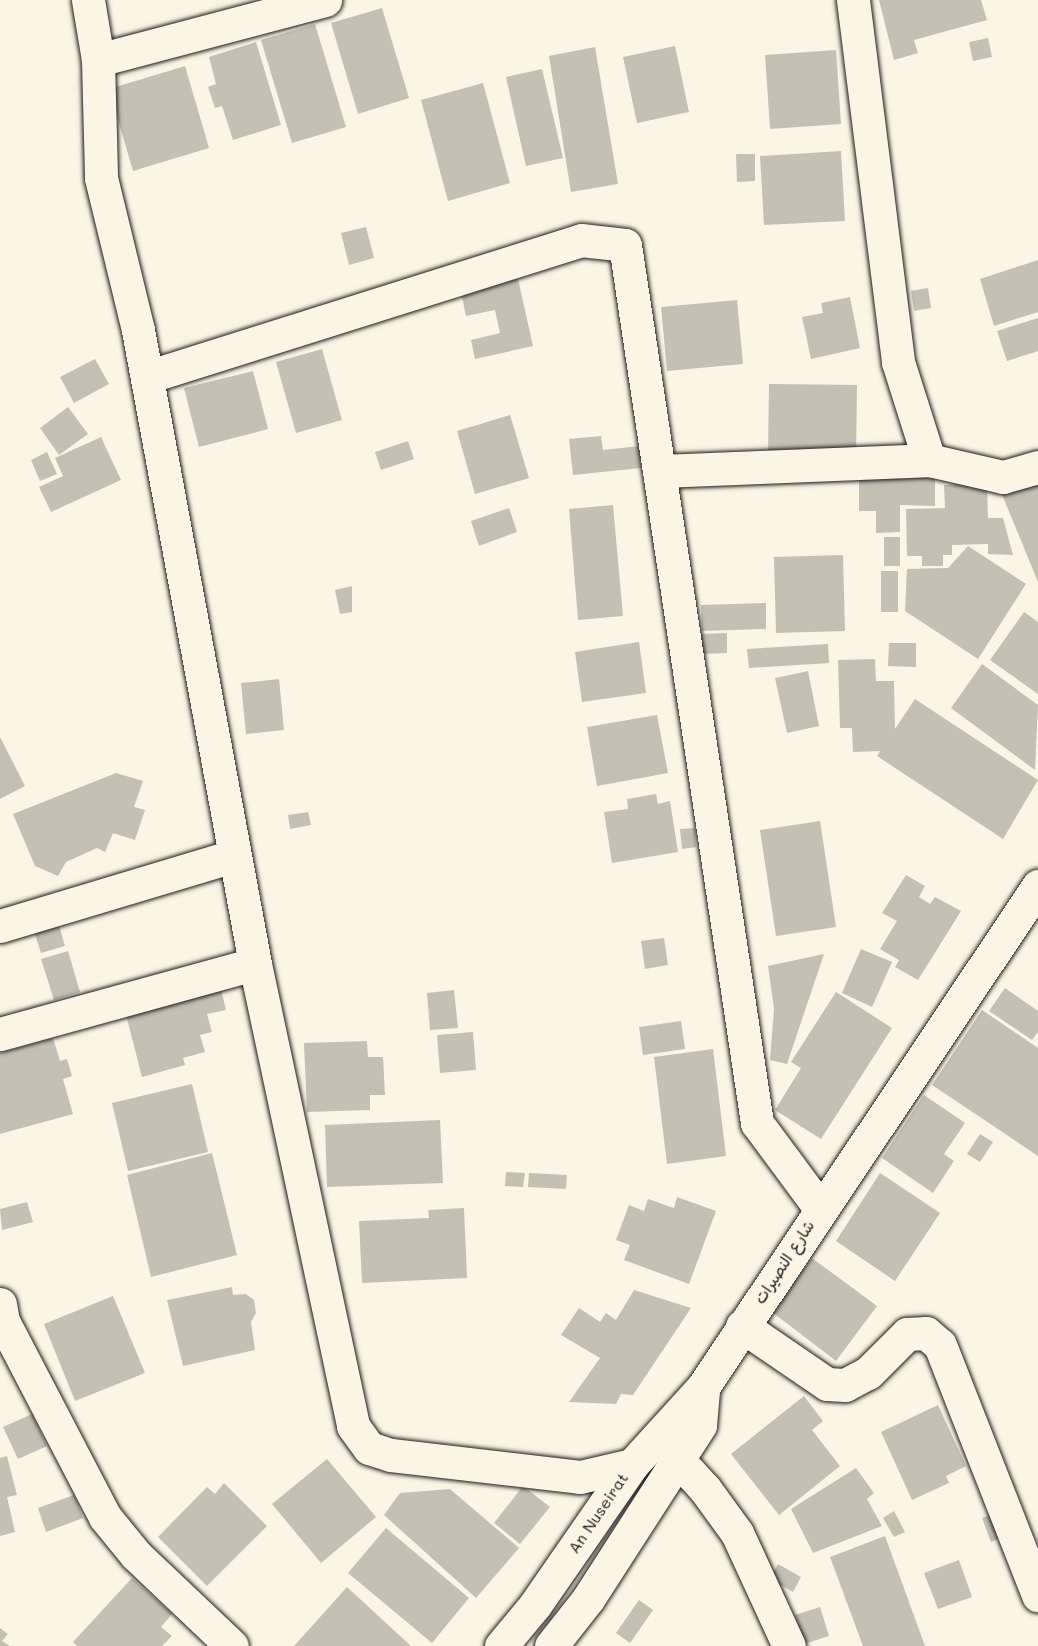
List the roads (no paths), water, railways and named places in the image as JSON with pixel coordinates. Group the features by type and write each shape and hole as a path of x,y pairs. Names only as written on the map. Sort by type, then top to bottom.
{"street":[{"path":"88,0 98,60 101,178 147,377 255,964 353,1426 369,1448 391,1455 580,1477 632,1465"},
{"path":"98,60 325,0"},
{"path":"853,0 898,362 929,460"},
{"path":"147,377 580,240 625,245 757,1122 820,1208"},
{"path":"659,471 929,460 1003,477 1038,467"},
{"path":"0,926 234,856"},
{"name":"شارع النصيرات","path":"703,1387 820,1208 1038,886"},
{"path":"0,1034 255,964"},
{"path":"0,1304 3,1321 105,1517 136,1555 232,1646"},
{"path":"742,1326 827,1384 836,1385 845,1385 868,1373 907,1334 926,1333 940,1346 1038,1595"},
{"name":"An Nuseirat","path":"501,1646 535,1605 632,1465 669,1449 703,1387"},
{"path":"551,1646 588,1599 669,1449 738,1533 789,1646"}]}
